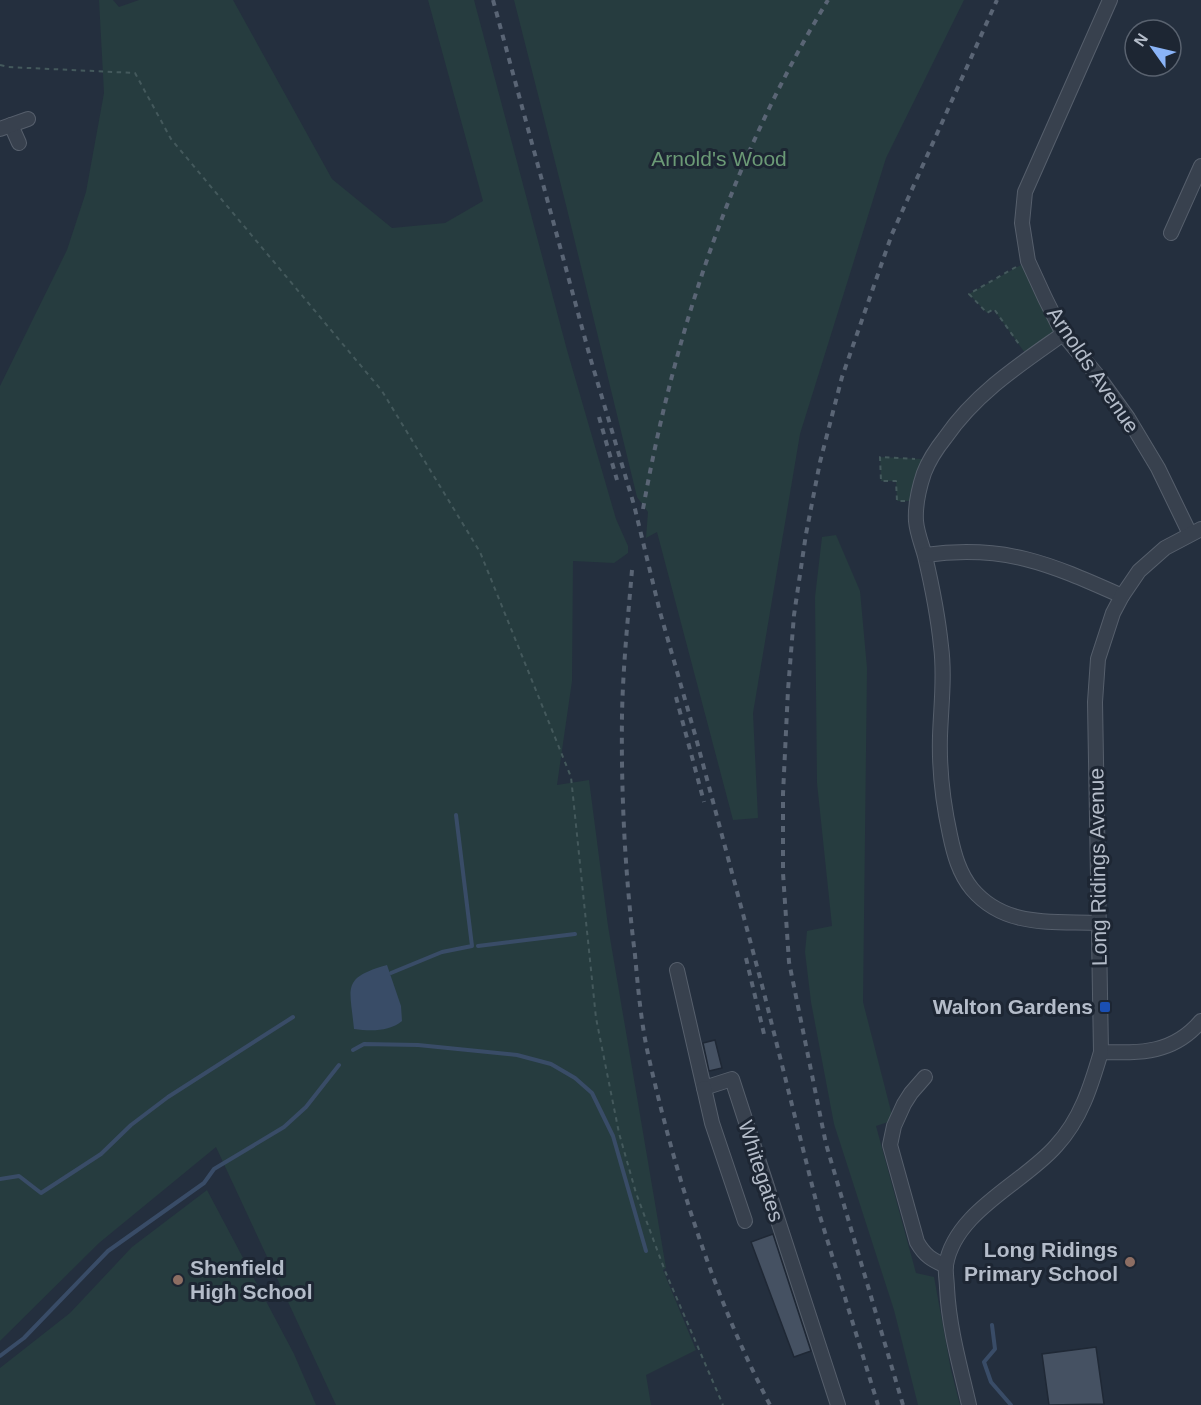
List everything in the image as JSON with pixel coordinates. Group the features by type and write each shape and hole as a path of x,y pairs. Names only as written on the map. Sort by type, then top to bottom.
{"street":[{"name":"Arnolds Avenue","path":"1110,0 1025,192 1022,222 1028,261 1063,334 1128,418 1196,531"},
{"path":"19,143 6,127 28,119"},
{"path":"1171,233 1201,166"},
{"path":"1063,334 993,384 968,408 950,430 925,471 917,501 916,523 925,555 942,647 944,683 940,758 944,802 955,857 963,877 973,890 1005,915 1026,921 1098,923"},
{"name":"Long Ridings Avenue","path":"969,1405 948,1305 946,1266 958,1236 975,1216 1055,1148 1072,1127 1087,1096 1101,1052 1096,691 1098,659 1113,613 1139,571 1165,548 1196,531"},
{"path":"925,555 952,551 981,551 1017,556 1045,564 1122,596"},
{"path":"677,970 712,1123 745,1221"},
{"path":"1101,1052 1150,1052 1163,1048 1184,1036 1201,1021"},
{"path":"925,1077 904,1104 894,1126 891,1145 917,1242 930,1260 946,1266"},
{"name":"Whitegates","path":"704,1088 732,1079 838,1405"}],"path":[{"path":"0,65 135,73 171,140 382,391 480,552 571,777 596,1018 619,1133 636,1194 665,1271 723,1405"},
{"path":"1028,261 969,294 987,313 994,309 1028,357"},
{"path":"917,501 897,501 896,481 881,481 880,457 922,459 929,462"}],"green space":[{"path":"99,0 113,0 119,7 139,0 233,0 332,179 392,228 445,223 483,201 428,0 474,0 567,350 616,519 628,546 628,553 614,563 573,561 572,681 557,785 589,780 608,926 666,1268 663,1270 696,1350 646,1375 651,1405 336,1405 216,1147 99,1243 0,1341 0,386 67,250 86,192 104,93"},
{"name":"Arnold's Wood","path":"514,0 964,0 886,158 800,434 753,713 758,818 733,820 657,532 646,538 648,512 637,497"},
{"path":"1028,261 1063,334 1028,357 994,310 987,313 969,294"},
{"path":"880,457 922,459 929,462 917,501 897,501 896,481 881,481"},
{"path":"836,535 860,591 867,668 863,1002 893,1119 876,1126 916,1273 934,1277 951,1370 960,1405 918,1405 894,1310 834,1124 811,1002 805,952 807,931 832,926 817,783 815,597 822,537"},
{"name":"Shenfield High School","path":"207,1190 294,1354 316,1405 0,1405 0,1368 70,1313 132,1247"}],"water":[{"path":"387,965 401,1006 402,1021 385,1029 354,1029 351,994 355,980 372,970"}],"building":[{"path":"715,1040 722,1068 709,1071 703,1043"},
{"path":"773,1234 811,1351 794,1357 751,1242"},
{"path":"1096,1347 1104,1404 1049,1405 1042,1354"}],"waterway":[{"path":"391,973 442,952 472,946 456,815"},
{"path":"478,946 575,934"},
{"path":"0,1179 19,1176 41,1193 101,1154 131,1125 168,1097 293,1017"},
{"path":"353,1050 364,1044 418,1045 517,1055 551,1064 575,1078 592,1093 613,1136 646,1251"},
{"path":"0,1356 24,1338 108,1251 204,1183 214,1169 284,1127 306,1107 339,1065"},
{"path":"992,1325 995,1349 984,1362 991,1382 1011,1405"}],"railway":[{"path":"493,0 590,357 634,505 660,612 763,989 819,1213 878,1405"},
{"path":"643,509 672,376 712,246 736,182 764,120 794,59 828,0"},
{"path":"903,1405 826,1144 789,962 783,873 783,794 788,690 794,615 806,534 820,462 842,377 892,234 997,0"},
{"path":"599,417 617,480"},
{"path":"632,570 623,678 622,775 624,835 643,1030 670,1144 698,1234 731,1321 770,1405"},
{"path":"676,697 704,802"},
{"path":"746,958 764,1034"}],"place":[{"name":"Walton Gardens","path":"1105,1007"},
{"name":"Long Ridings Primary School","path":"1130,1262"},
{"name":"Shenfield High School","path":"178,1280"}]}
